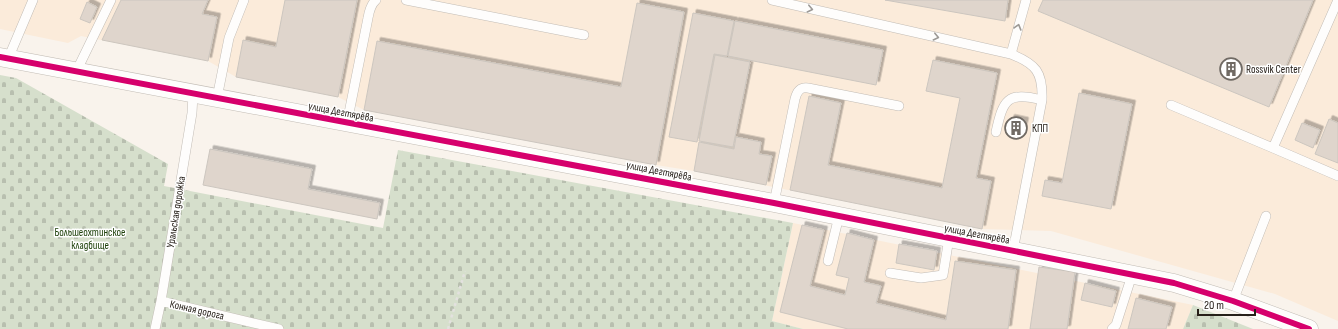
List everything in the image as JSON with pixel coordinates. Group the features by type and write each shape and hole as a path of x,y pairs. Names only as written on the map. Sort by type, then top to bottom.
{"street":[{"name":"улица Дегтярёва","path":"4,58 774,203 1174,283 1233,301 1309,329"}],"lane":[{"path":"4,58 33,0"},
{"path":"76,72 111,0"},
{"path":"217,98 229,38 244,0"},
{"path":"347,123 370,9 376,0"},
{"path":"406,0 584,35"},
{"path":"772,0 1011,54 1022,58 1032,66 1039,74 1042,85 1042,100 1013,251"},
{"path":"1011,54 1026,0"},
{"path":"1273,148 1338,0"},
{"path":"774,203 795,98 799,90 808,88 898,106"},
{"name":"Уральская дорожка","path":"155,329 161,302 192,113 193,94"},
{"path":"996,132 1002,109 1010,100 1016,96 1023,96 1042,100"},
{"path":"1171,105 1338,176"},
{"path":"828,262 839,216"},
{"path":"1233,301 1266,216"},
{"path":"890,273 921,278 943,275 949,238"},
{"path":"1112,329 1116,326 1132,275"},
{"name":"Конная дорога","path":"161,302 279,329"}],"path":[{"path":"448,329 465,271"}],"shaded area":[{"path":"0,0 1338,0 1338,321 1275,294 1051,231 982,229 694,171 364,110 338,97 236,77 208,61 81,36 68,43 0,29"},
{"path":"793,223 1193,305 1183,329 803,329 772,321"}],"green space":[{"name":"Большеохтинское кладбище","path":"0,75 16,78 168,164 164,186 383,228 398,150 793,223 772,321 803,329 0,329"},
{"path":"1193,305 1253,329 1183,329"}],"building":[{"path":"121,0 208,0 202,14 217,17 208,61 102,40"},
{"path":"285,0 357,0 338,97 236,77 243,40 276,47"},
{"path":"885,0 1008,0 1005,21"},
{"name":"Rossvik Center","path":"1043,0 1313,0 1269,107 1038,11"},
{"path":"87,2 97,7 90,23 80,19"},
{"path":"637,3 684,12 656,165 364,110 377,41 621,87"},
{"path":"693,13 734,21 727,56 714,54 697,142 669,137"},
{"path":"735,21 883,50 876,85 728,56"},
{"path":"715,55 750,62 733,147 699,141"},
{"path":"933,60 997,73 976,178 991,181 982,229 790,190 809,96 841,103 828,165 942,188 960,98 926,91"},
{"path":"1079,93 1132,104 1111,209 1042,196 1045,180 1062,183"},
{"name":"КПП","path":"1011,118 1025,121 1021,138 1007,135"},
{"path":"1329,119 1338,123 1338,163 1315,154"},
{"path":"1302,123 1320,130 1313,148 1295,140"},
{"path":"736,137 761,142 759,154 772,156 766,185 694,171 699,142 734,149"},
{"path":"210,149 312,169 308,189 380,203 377,219 203,185"},
{"path":"802,225 824,230 810,286 845,295 849,278 836,275 847,233 874,240 864,282 881,286 876,303 946,320 955,261 1016,270 1008,329 848,329 780,312"},
{"path":"899,244 937,251 934,270 896,263"},
{"path":"1039,267 1075,272 1067,329 1030,329"},
{"path":"1085,283 1116,291 1112,307 1081,300"},
{"path":"1136,298 1172,307 1166,329 1128,329"}],"cycle path":[{"path":"0,57 774,203 1174,283 1233,301 1309,329"}],"place":[{"name":"Rossvik Center","path":"1231,69"},
{"name":"КПП","path":"1016,128"}]}
